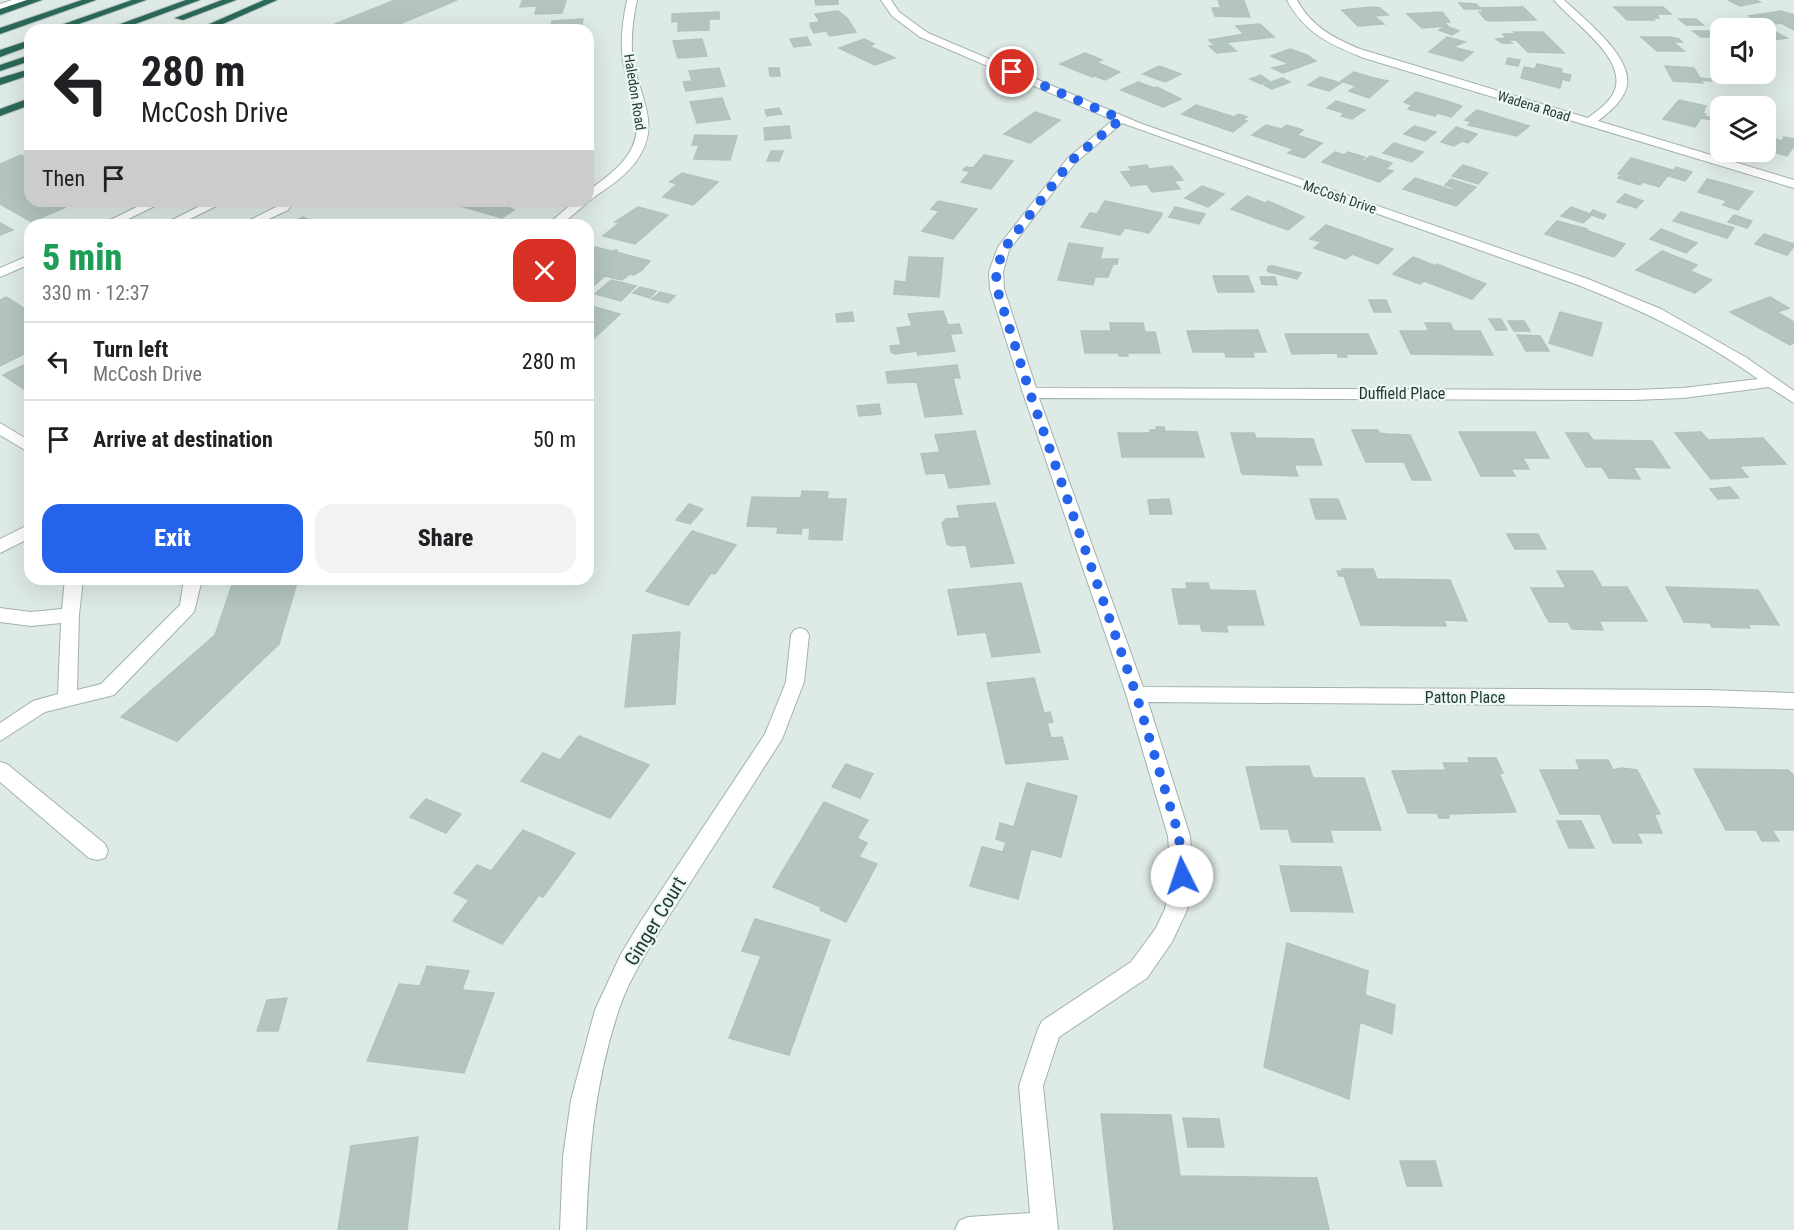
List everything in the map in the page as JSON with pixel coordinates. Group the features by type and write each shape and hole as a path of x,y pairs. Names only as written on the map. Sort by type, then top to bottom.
{"highway":[{"path":"0,12 38,0"},
{"path":"0,31 91,0"},
{"path":"70,24 141,0"},
{"path":"87,24 157,0"},
{"path":"126,24 195,0"},
{"path":"168,22 231,0"},
{"path":"215,24 272,0"},
{"path":"0,48 24,40"},
{"path":"0,54 24,45"},
{"path":"0,68 24,60"},
{"path":"0,82 24,74"},
{"path":"0,113 24,103"}],"street":[{"path":"0,7 22,0"},
{"name":"Haledon Road","path":"594,192 620,172 632,158 640,146 644,130 628,60 627,33 632,0"},
{"name":"McCosh Drive","path":"885,0 895,14 924,35 1121,119 1583,282 1666,317 1732,355 1794,398"},
{"name":"Wadena Road","path":"1292,0 1297,13 1309,26 1338,45 1368,56 1794,184"},
{"path":"1559,0 1620,64 1621,92 1615,102 1589,123"},
{"path":"968,1230 1045,1227 1031,1086 1050,1029 1139,970 1164,935 1176,910 1182,876 1179,836 1136,694 1030,393 997,289 996,272 1003,250 1071,161 1121,119"},
{"path":"121,218 146,207"},
{"path":"181,219 207,207"},
{"path":"259,219 284,207"},
{"path":"561,219 576,207"},
{"path":"0,273 24,262"},
{"name":"Duffield Place","path":"1030,393 1634,395 1683,393 1772,382"},
{"path":"0,428 24,444"},
{"path":"4,540 24,532"},
{"path":"67,700 73,585"},
{"path":"0,733 40,706 107,690 188,607 193,585"},
{"path":"0,615 31,619 70,615"},
{"name":"Ginger Court","path":"573,1230 576,1157 583,1100 608,1010 641,941 772,739 795,682 800,635"},
{"name":"Patton Place","path":"1136,694 1707,698 1794,701"},
{"path":"0,770 97,851"}],"building":[{"path":"395,0 457,0 399,24 335,24"},
{"path":"815,0 838,0 838,4 816,5"},
{"path":"1218,0 1244,1 1250,17 1215,16 1212,8 1221,8"},
{"path":"1728,0 1755,0 1760,2 1740,6"},
{"path":"522,1 566,1 562,13 535,14 537,6 520,7"},
{"path":"1459,3 1476,4 1481,9 1464,9"},
{"path":"1523,7 1536,20 1492,21 1486,20 1479,12 1485,12 1480,8"},
{"path":"1614,7 1663,7 1671,14 1659,14 1657,15 1659,18 1651,18 1654,20 1627,20"},
{"path":"1380,8 1388,15 1374,16 1384,24 1358,26 1342,10"},
{"path":"838,11 847,18 856,32 830,36 826,31 814,33 810,23 820,22 815,14"},
{"path":"1781,11 1794,15 1794,30 1781,23 1776,24 1776,18 1749,16"},
{"path":"719,12 719,19 709,19 709,30 678,31 678,21 672,22 672,14"},
{"path":"1442,12 1450,22 1444,22 1448,26 1422,28 1407,14"},
{"path":"583,19 582,24 551,24 552,21"},
{"path":"1679,19 1696,19 1703,25 1686,25"},
{"path":"1260,24 1274,37 1213,44 1209,40 1244,34 1236,26"},
{"path":"1446,26 1459,31 1452,35 1439,30"},
{"path":"1693,31 1710,31 1710,37 1701,37"},
{"path":"1514,32 1543,32 1564,53 1528,52 1516,40 1508,40 1512,43 1502,43 1496,39 1506,38 1503,34 1516,34"},
{"path":"1776,32 1787,38 1776,40"},
{"path":"807,37 811,45 794,47 790,39"},
{"path":"1447,37 1465,42 1453,47 1473,52 1462,61 1429,52"},
{"path":"1641,37 1679,39 1682,42 1673,42 1684,51 1657,51"},
{"path":"702,39 707,56 678,58 673,41"},
{"path":"864,39 874,44 869,46 895,58 875,65 839,48"},
{"path":"1228,44 1236,51 1217,53 1209,46"},
{"path":"1290,49 1316,61 1283,73 1272,68 1289,64 1271,56"},
{"path":"1085,53 1102,60 1096,62 1120,72 1105,80 1060,64"},
{"path":"1508,58 1520,60 1518,66 1506,64"},
{"path":"1537,64 1562,69 1561,73 1571,75 1569,81 1562,79 1560,88 1521,78 1524,67 1535,69"},
{"path":"1159,66 1181,74 1165,82 1143,74"},
{"path":"1665,66 1694,68 1700,78 1710,79 1710,81 1701,80 1703,83 1673,81"},
{"path":"719,68 725,86 686,91 683,82 692,81 689,71"},
{"path":"769,68 779,68 780,76 770,76"},
{"path":"1354,72 1388,81 1369,98 1349,91 1356,86 1341,81"},
{"path":"1261,75 1269,81 1261,84 1250,79"},
{"path":"1320,77 1341,83 1329,91 1308,85"},
{"path":"1282,78 1290,82 1272,89 1264,85"},
{"path":"1138,82 1157,87 1181,99 1163,107 1121,90"},
{"path":"1416,92 1462,106 1451,117 1438,113 1435,116 1408,109 1412,105 1404,102"},
{"path":"722,98 730,119 697,123 690,102"},
{"path":"1679,100 1706,106 1704,116 1710,118 1710,120 1701,118 1695,127 1663,119"},
{"path":"1336,101 1365,110 1352,119 1341,116 1344,113 1327,108"},
{"path":"1196,105 1234,117 1239,114 1247,117 1242,120 1247,121 1233,132 1182,114"},
{"path":"779,108 782,114 767,116 765,110"},
{"path":"1477,110 1529,126 1517,136 1468,125 1471,122 1465,120"},
{"path":"1035,112 1060,120 1030,143 1004,134"},
{"path":"1266,125 1281,129 1287,125 1303,130 1297,135 1322,143 1304,158 1288,153 1293,149 1252,135"},
{"path":"789,126 791,138 765,140 764,128"},
{"path":"1414,126 1436,132 1425,141 1404,134"},
{"path":"1456,127 1477,134 1468,143 1462,141 1454,146 1441,142"},
{"path":"695,135 737,136 730,160 694,159 699,145 692,145"},
{"path":"1784,137 1794,139 1794,146 1787,156 1776,153 1776,139 1782,141"},
{"path":"1394,143 1423,152 1412,162 1383,153"},
{"path":"771,151 783,151 779,161 767,161"},
{"path":"1335,152 1344,155 1348,152 1365,157 1362,160 1364,161 1370,156 1392,163 1386,169 1393,171 1379,182 1322,162"},
{"path":"21,155 24,157 24,207 66,207 39,219 27,219 0,204 0,164"},
{"path":"984,155 1013,161 991,189 961,182 970,172 963,170 966,167 973,168"},
{"path":"1631,158 1672,170 1659,187 1643,182 1640,185 1618,178 1621,175 1618,174"},
{"path":"1147,165 1149,169 1172,166 1183,180 1174,181 1180,189 1152,192 1147,184 1131,186 1121,172 1132,171 1129,167"},
{"path":"1463,165 1488,173 1478,184 1452,176"},
{"path":"1676,167 1692,172 1685,181 1669,176"},
{"path":"682,173 718,182 693,205 663,197 677,184 670,182"},
{"path":"1415,178 1452,190 1454,188 1445,185 1451,179 1476,187 1456,206 1403,189"},
{"path":"1707,179 1753,192 1738,210 1723,205 1727,201 1698,192"},
{"path":"1202,186 1224,194 1208,207 1185,198"},
{"path":"1625,194 1643,201 1636,208 1617,202"},
{"path":"1247,196 1265,203 1268,201 1304,217 1288,230 1231,209"},
{"path":"938,201 977,209 953,239 922,231 939,211 931,209"},
{"path":"1105,201 1162,213 1162,215 1149,233 1125,228 1120,235 1081,227 1090,213 1097,214"},
{"path":"464,207 510,207 514,210 502,218"},
{"path":"638,207 668,215 635,244 603,236 619,223 615,222"},
{"path":"1175,207 1205,214 1199,224 1169,217"},
{"path":"1571,207 1590,214 1593,210 1606,215 1603,219 1592,215 1583,223 1561,216"},
{"path":"1681,212 1734,228 1727,238 1673,221"},
{"path":"1734,215 1752,221 1747,228 1728,222"},
{"path":"1557,221 1587,229 1625,244 1614,257 1545,234"},
{"path":"0,223 13,230 0,235"},
{"path":"1326,225 1393,249 1378,264 1352,254 1346,259 1314,248 1321,242 1310,239"},
{"path":"1661,229 1697,243 1686,253 1650,239"},
{"path":"1764,234 1794,244 1794,246 1787,255 1755,244"},
{"path":"1069,243 1103,248 1100,259 1118,259 1117,264 1113,264 1108,277 1095,277 1093,285 1058,280"},
{"path":"594,248 617,250 616,252 650,261 634,275 630,274 622,280 605,276 594,285"},
{"path":"1662,251 1697,265 1690,271 1712,280 1695,293 1636,270"},
{"path":"909,257 943,258 939,297 894,294 895,281 906,282"},
{"path":"1413,257 1486,284 1472,299 1424,281 1420,284 1393,274"},
{"path":"1269,266 1301,273 1297,279 1269,272 1267,270"},
{"path":"1213,276 1248,276 1254,292 1218,292"},
{"path":"1260,277 1275,277 1277,285 1262,284"},
{"path":"611,280 636,286 621,301 595,294"},
{"path":"640,287 656,291 650,298 633,293"},
{"path":"660,292 675,296 668,303 652,299"},
{"path":"6,297 24,308 24,354 0,366 0,300"},
{"path":"1770,297 1789,308 1777,312 1794,322 1794,343 1790,345 1730,312"},
{"path":"1369,300 1386,300 1391,312 1374,312"},
{"path":"594,307 620,314 594,338"},
{"path":"943,311 948,325 959,324 962,333 950,334 955,351 918,355 917,351 895,354 891,352 890,346 901,345 897,328 912,326 908,314"},
{"path":"852,312 854,321 837,322 836,314"},
{"path":"1560,312 1602,323 1592,356 1549,343"},
{"path":"1489,319 1501,319 1507,330 1496,330"},
{"path":"1508,321 1524,321 1530,331 1514,331"},
{"path":"1110,323 1143,323 1145,332 1155,332 1160,353 1128,353 1128,356 1119,356 1118,353 1085,353 1081,331 1111,331"},
{"path":"1425,323 1450,323 1454,331 1480,331 1493,355 1411,354 1400,331 1429,331"},
{"path":"1258,330 1266,352 1253,352 1254,357 1226,357 1225,352 1193,352 1187,331"},
{"path":"1285,334 1368,334 1377,354 1345,354 1347,357 1338,357 1337,353 1292,354"},
{"path":"1517,335 1540,336 1549,351 1526,351"},
{"path":"24,365 24,389 3,375"},
{"path":"957,365 960,378 953,378 962,414 925,417 917,382 888,383 886,372"},
{"path":"879,404 881,414 859,416 857,406"},
{"path":"1156,427 1164,427 1165,431 1197,432 1204,457 1122,457 1118,433 1150,433 1150,430 1157,430"},
{"path":"1352,430 1378,430 1379,433 1410,435 1431,480 1412,480 1404,462 1366,462"},
{"path":"975,431 990,484 949,488 945,473 926,474 921,454 940,452 935,435"},
{"path":"1459,432 1535,432 1549,458 1523,458 1529,469 1511,469 1515,476 1481,476"},
{"path":"1701,432 1708,440 1763,438 1786,464 1739,466 1748,477 1711,479 1675,433"},
{"path":"1231,433 1254,433 1256,438 1313,439 1322,465 1294,465 1298,476 1242,474"},
{"path":"1566,433 1588,433 1593,440 1652,441 1670,468 1633,467 1640,479 1609,478 1602,467 1586,467"},
{"path":"1730,487 1739,498 1718,499 1710,489"},
{"path":"802,491 828,492 827,499 846,499 842,540 809,539 810,528 802,528 801,534 777,533 778,527 747,526 752,497 801,498"},
{"path":"1169,499 1172,514 1150,514 1148,500"},
{"path":"1310,499 1338,499 1346,519 1316,519"},
{"path":"995,503 1014,563 971,567 966,545 947,544 942,523 946,519 960,518 957,506"},
{"path":"689,504 703,509 690,524 676,520"},
{"path":"692,531 736,545 715,574 711,573 688,605 646,591"},
{"path":"1507,534 1538,534 1546,549 1515,549"},
{"path":"1342,569 1373,569 1377,579 1450,580 1467,621 1444,620 1446,626 1361,625 1344,576 1339,576 1337,571 1343,571"},
{"path":"1557,571 1593,571 1602,587 1627,587 1647,621 1599,621 1603,630 1572,629 1568,622 1549,622 1531,588 1566,588"},
{"path":"1021,583 1040,652 992,657 986,632 958,635 948,590"},
{"path":"1186,583 1208,583 1210,590 1255,591 1264,625 1226,625 1228,632 1202,631 1200,624 1179,624 1172,589 1187,589"},
{"path":"232,585 296,585 279,644 177,741 121,717 215,635"},
{"path":"1666,587 1758,590 1779,625 1748,624 1750,628 1712,627 1710,623 1684,622"},
{"path":"680,632 675,704 625,707 633,635"},
{"path":"1034,678 1044,713 1050,712 1053,722 1047,723 1051,738 1062,737 1068,759 1006,764 987,683"},
{"path":"579,736 649,765 610,818 521,781 543,753 560,760"},
{"path":"1468,758 1496,758 1503,773 1499,773 1516,812 1448,814 1449,818 1439,818 1437,813 1408,813 1392,771 1446,770 1443,763 1470,763"},
{"path":"1576,760 1608,760 1613,770 1621,768 1637,770 1660,814 1654,814 1662,833 1637,833 1642,843 1613,843 1600,814 1560,814 1540,770 1580,770"},
{"path":"846,764 873,774 860,798 832,787"},
{"path":"1309,766 1313,778 1364,778 1381,830 1330,830 1333,842 1292,842 1288,829 1261,829 1246,767"},
{"path":"1694,769 1788,770 1794,776 1794,830 1772,830 1779,841 1762,841 1756,830 1726,830"},
{"path":"1027,783 1077,796 1061,857 1031,849 1018,899 970,886 982,847 1003,852 1006,842 996,839 1000,823 1014,827"},
{"path":"426,799 461,814 446,833 410,817"},
{"path":"824,802 868,820 857,838 867,843 859,857 877,864 846,922 820,910 821,907 773,887"},
{"path":"1557,821 1581,821 1594,848 1569,848"},
{"path":"523,830 575,853 543,897 539,895 502,944 453,921 469,900 454,893 477,865 491,871"},
{"path":"1280,866 1341,867 1353,912 1291,911"},
{"path":"755,919 830,940 789,1055 729,1038 761,956 742,951"},
{"path":"1287,943 1368,971 1365,995 1395,1005 1392,1034 1360,1022 1349,1099 1264,1067"},
{"path":"427,966 469,971 462,990 494,993 464,1073 367,1061 399,984 420,986"},
{"path":"287,998 278,1031 257,1031 267,1000"},
{"path":"1101,1114 1171,1115 1180,1176 1317,1178 1329,1230 1114,1230"},
{"path":"1183,1118 1219,1119 1224,1147 1188,1147"},
{"path":"418,1137 407,1230 338,1230 351,1146"},
{"path":"1400,1161 1435,1161 1442,1186 1407,1186"}],"route":[{"path":"1012,72 1121,119 1071,161 1003,250 996,272 997,289 1030,393 1136,694 1179,836 1182,876"}]}
